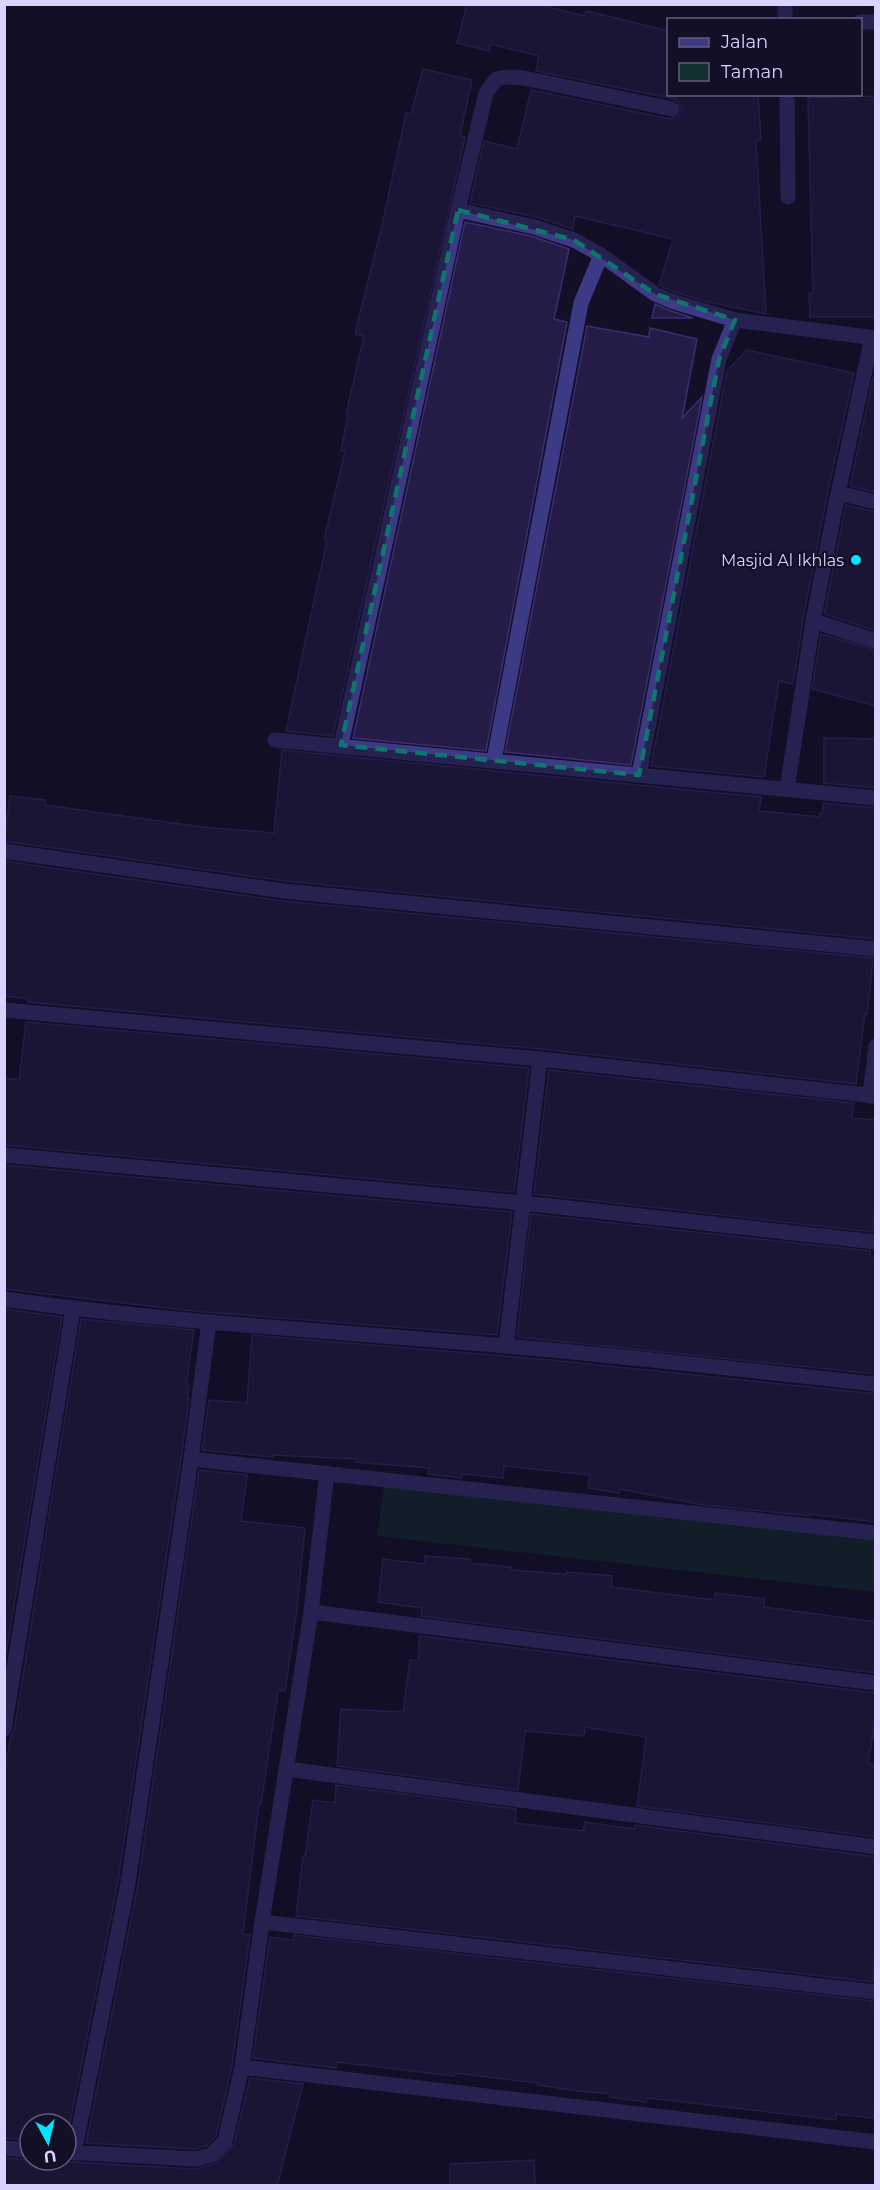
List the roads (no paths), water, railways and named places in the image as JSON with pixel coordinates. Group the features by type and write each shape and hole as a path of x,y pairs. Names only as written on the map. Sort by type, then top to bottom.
{"street":[{"path":"341,745 458,210 486,93 496,79 524,78 672,109"},
{"path":"787,96 788,197"},
{"path":"458,210 534,227 574,240 601,255 655,294 671,301 735,320 874,338 838,493 813,621 787,789"},
{"path":"494,760 581,303 601,255"},
{"path":"639,775 718,359 735,320"},
{"path":"838,493 876,502"},
{"path":"813,621 876,641"},
{"path":"275,740 876,798"},
{"path":"4,851 284,891 876,949"},
{"path":"4,1010 540,1059 873,1096 876,1046"},
{"path":"506,1346 540,1059"},
{"path":"4,1155 522,1203 876,1242"},
{"path":"4,1299 73,1309 506,1346 876,1384"},
{"path":"4,1729 73,1309"},
{"path":"78,2116 128,1883 209,1322"},
{"path":"191,1459 876,1533"},
{"path":"78,2153 196,2159 211,2155 225,2141 242,2067 262,1922 311,1612 327,1473"},
{"path":"311,1612 876,1683"},
{"path":"286,1769 876,1847"},
{"path":"262,1922 876,1992"},
{"path":"242,2067 876,2142"}],"place":[{"name":"Masjid Al Ikhlas","path":"856,560"}]}
